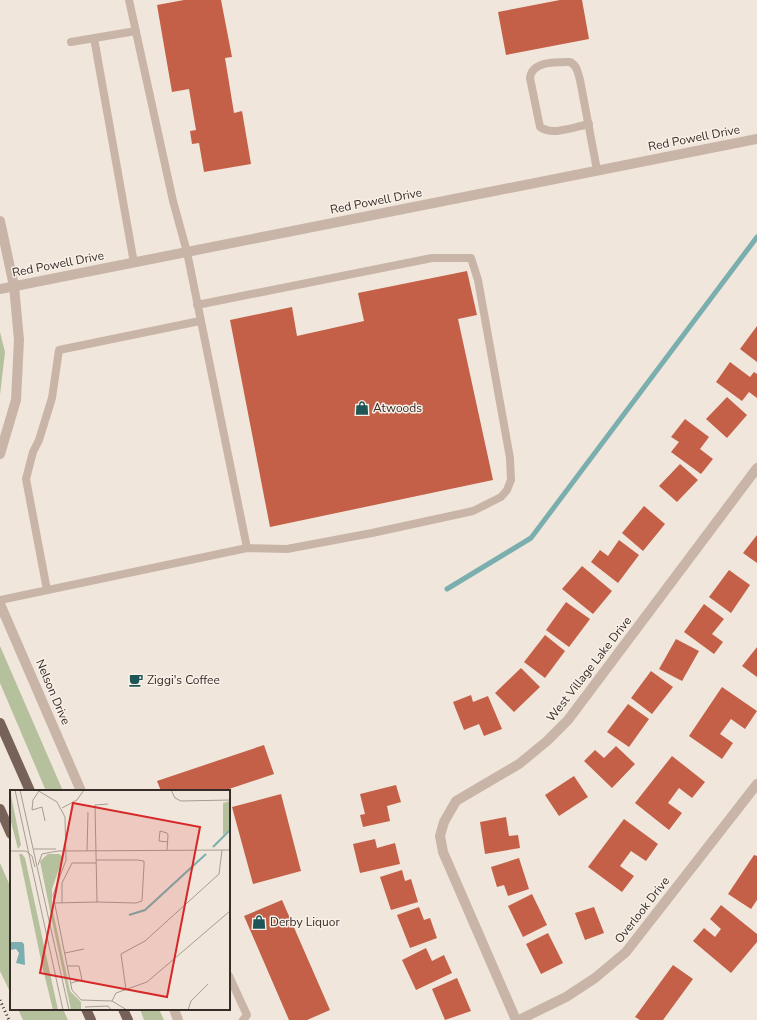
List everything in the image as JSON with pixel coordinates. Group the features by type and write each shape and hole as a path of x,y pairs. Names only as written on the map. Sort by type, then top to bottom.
{"main road":[{"path":"0,723 30,790"},
{"path":"0,809 10,832"},
{"path":"86,1010 91,1020"},
{"path":"123,1010 128,1020"}],"street":[{"name":"Red Powell Drive","path":"0,289 757,139"},
{"path":"0,221 14,286 18,340 16,400 0,454"},
{"name":"West Village Lake Drive","path":"518,1020 443,852 440,836 444,822 456,801 519,764 547,741 568,720 757,468"},
{"name":"Nelson Drive","path":"0,604 81,790"},
{"name":"Overlook Drive","path":"518,1020 566,997 595,978 626,952 757,784"},
{"path":"174,1010 178,1020"}],"lane":[{"path":"129,0 174,206 187,252 247,548"},
{"path":"71,42 136,31"},
{"path":"94,38 134,263"},
{"path":"589,124 550,131 544,130 540,127 530,72 540,65 561,62 574,63 580,80 589,124 597,170"},
{"path":"0,600 247,548 288,549 372,534 473,512 501,497 507,490 511,480 510,458 478,280 471,258 432,258 197,305"},
{"path":"47,590 26,479 33,452 39,440 52,398 59,350 200,321"},
{"path":"230,978 246,1015 243,1020"}],"green space":[{"path":"0,332 5,352 0,395"},
{"path":"0,646 63,790 46,790 0,683"},
{"path":"0,863 10,886 10,992 0,971"},
{"path":"18,1010 63,1010 68,1020 23,1020"},
{"path":"140,1010 159,1010 164,1020 144,1020"}],"building":[{"path":"184,0 221,0 232,57 225,58 234,113 242,111 251,164 204,172 199,143 192,144 190,131 196,130 189,89 172,92 157,5"},
{"path":"560,0 582,0 589,39 506,55 498,12"},
{"name":"Atwoods","path":"467,271 477,315 458,319 493,480 270,527 230,320 292,307 297,336 364,321 358,293"},
{"path":"757,326 757,362 740,349"},
{"path":"730,362 750,377 754,372 757,374 757,398 749,392 742,401 716,382"},
{"path":"727,397 747,415 727,438 706,419"},
{"path":"685,419 709,437 700,449 713,459 701,474 671,452 679,442 671,437"},
{"path":"680,464 698,480 677,502 659,486"},
{"path":"644,506 665,524 643,551 622,533"},
{"path":"757,535 757,563 743,553"},
{"path":"619,540 639,555 618,583 591,562 600,550 608,556"},
{"path":"582,566 612,591 593,614 562,589"},
{"path":"729,570 750,585 731,613 709,597"},
{"path":"566,602 590,619 569,647 546,630"},
{"path":"704,604 724,619 712,634 723,642 714,654 684,632"},
{"path":"545,635 565,651 545,678 524,662"},
{"path":"676,639 699,651 682,681 659,669"},
{"path":"757,647 757,677 742,666"},
{"path":"521,668 540,687 514,712 495,693"},
{"path":"651,671 673,687 652,714 631,698"},
{"path":"722,687 757,711 745,729 731,719 720,734 733,743 722,759 689,736"},
{"path":"471,695 473,702 488,696 502,729 484,736 479,724 464,730 453,702"},
{"path":"628,704 649,719 629,747 607,732"},
{"path":"264,745 274,774 226,790 161,790 157,781"},
{"path":"616,746 635,764 612,788 584,761 595,750 604,758"},
{"path":"672,756 705,782 692,798 679,788 668,803 682,813 669,830 635,803"},
{"path":"574,776 588,797 559,816 545,795"},
{"path":"396,785 401,802 387,806 390,821 363,827 360,815 365,814 360,794"},
{"path":"281,794 301,871 253,884 232,807"},
{"path":"506,817 509,836 518,835 520,848 485,854 480,822"},
{"path":"624,819 658,844 646,861 631,851 620,866 634,876 622,892 588,867"},
{"path":"375,839 377,848 395,843 400,864 360,873 353,844"},
{"path":"754,855 757,856 757,900 751,909 728,894"},
{"path":"519,858 529,889 508,896 504,885 497,887 491,867"},
{"path":"402,870 405,881 411,879 418,902 391,910 380,877"},
{"path":"532,894 547,925 523,937 508,906"},
{"path":"282,900 330,1010 307,1020 289,1020 244,916"},
{"path":"721,905 757,934 757,942 731,973 693,941 704,928 715,937 721,929 710,919"},
{"path":"419,907 424,920 430,918 437,938 410,948 397,915"},
{"path":"594,907 604,933 585,940 575,913"},
{"path":"548,933 563,963 541,974 526,944"},
{"path":"426,948 432,961 444,955 452,973 416,990 402,960"},
{"path":"673,965 693,979 663,1020 640,1020 635,1017"},
{"path":"457,978 471,1011 445,1020 432,989"}],"waterway":[{"path":"447,589 531,538 757,237"}],"railway":[{"path":"0,1000 9,1020"}],"place":[{"name":"Atwoods","path":"362,408"},
{"name":"Ziggi's Coffee","path":"136,680"},
{"name":"Derby Liquor","path":"259,922"}]}
